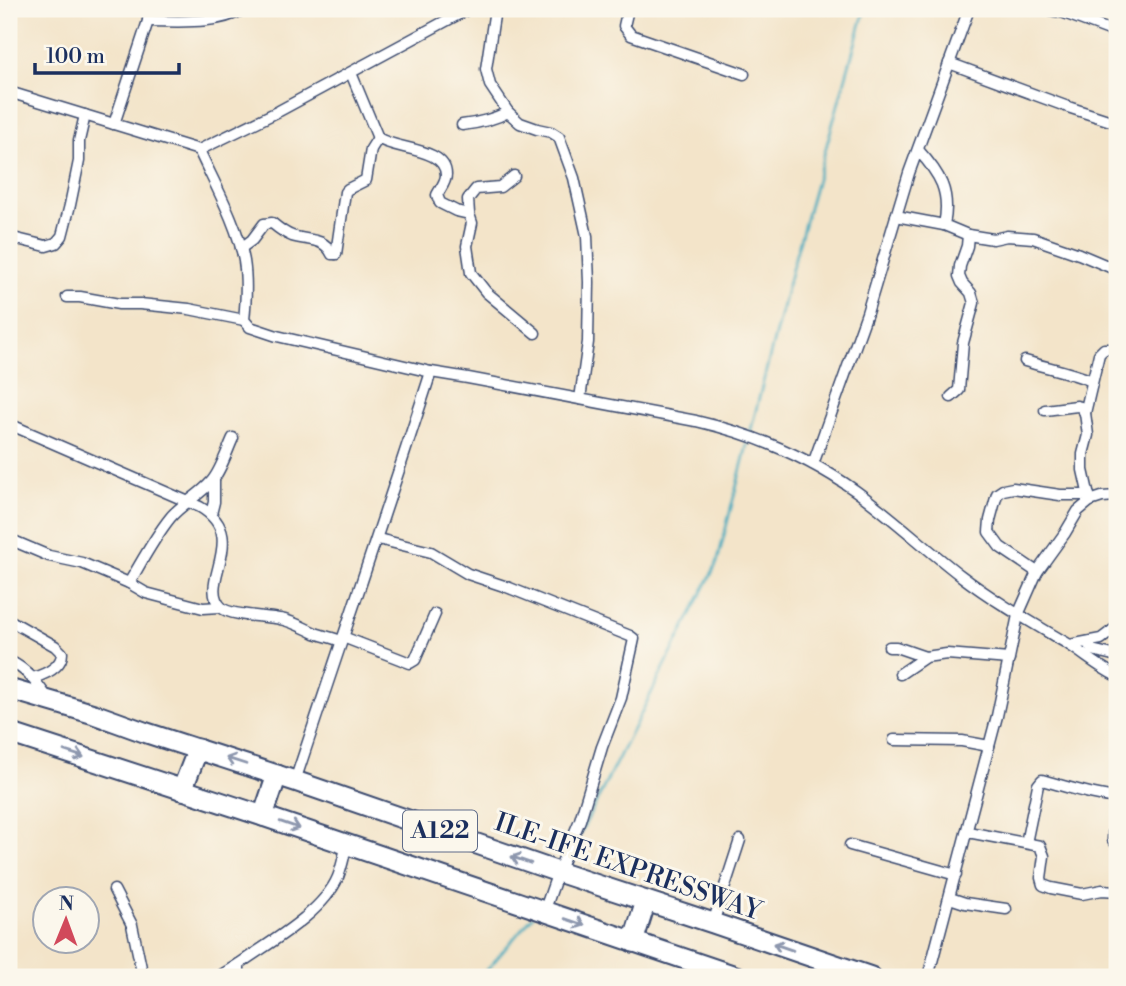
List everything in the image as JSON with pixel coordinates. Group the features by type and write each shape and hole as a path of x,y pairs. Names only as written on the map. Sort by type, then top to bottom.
{"highway":[{"name":"ILE-IFE EXPRESSWAY","path":"9,689 94,714 286,778 871,977"},
{"name":"A122","path":"9,733 738,977"},
{"path":"182,790 198,749"},
{"path":"263,816 286,778"},
{"path":"633,942 646,901"}],"street":[{"path":"114,124 148,21 149,9"},
{"path":"148,21 209,19 232,16 244,9"},
{"path":"9,92 200,150 279,111 468,9"},
{"path":"495,9 486,69 490,85 520,123 559,137 574,178 587,236 588,342 580,399"},
{"path":"628,9 624,26 631,34 744,74"},
{"path":"813,464 867,313 918,150 969,9"},
{"path":"1044,9 1064,13 1117,33"},
{"path":"949,63 1117,123"},
{"path":"351,73 377,138 439,159 446,177 437,195 440,203 469,214"},
{"path":"462,125 498,118 508,111"},
{"path":"9,237 46,246 56,243 62,236 79,161 79,141 85,116"},
{"path":"241,248 252,240 264,224 272,223 292,236 326,244 332,254 338,254 345,192 366,180 371,149 377,138"},
{"path":"200,150 241,248 246,286 244,320"},
{"path":"918,150 934,167 946,195 944,225"},
{"path":"514,176 500,187 476,189 468,199 472,223 467,246 471,273 486,292 535,333"},
{"path":"896,216 944,225 968,235 993,239 1007,236 1033,238 1117,270"},
{"path":"951,397 959,390 963,343 974,303 971,293 959,276 968,235"},
{"path":"67,297 189,309 244,320 250,327 277,336 431,373 723,427 761,440 813,464 856,492 962,577 1117,676"},
{"path":"1090,498 1083,470 1083,454 1088,435 1085,412 1099,354 1104,349 1117,351"},
{"path":"1025,361 1068,371 1092,380"},
{"path":"286,778 342,639 431,373"},
{"path":"1045,410 1077,406 1085,412"},
{"path":"9,424 211,514 224,540 216,575 215,593 220,607"},
{"path":"129,583 151,544 170,518 214,480 233,438"},
{"path":"211,514 214,480"},
{"path":"1037,572 1000,547 989,531 997,494 1013,488 1090,498 1117,496"},
{"path":"1066,495 1078,511"},
{"path":"928,977 968,832 1018,615 1037,572 1078,511 1090,498"},
{"path":"378,538 431,552 468,574 507,587 634,639 621,698 590,782 580,820 544,912"},
{"path":"9,539 49,556 82,563 146,593 203,608 220,607 228,612 283,619 316,633 342,639 410,663 415,660 435,614"},
{"path":"9,620 55,646 62,653 58,665 33,678"},
{"path":"1070,645 1101,639 1117,627"},
{"path":"1087,642 1092,650 1117,656"},
{"path":"889,647 925,657"},
{"path":"900,674 925,657 947,653 1009,659"},
{"path":"9,662 18,665 33,678 49,701"},
{"path":"894,740 962,741 989,746"},
{"path":"1026,843 1038,785 1042,780 1092,795 1116,798 1113,840 1117,845"},
{"path":"968,832 1040,846 1044,856 1041,878 1044,885 1051,888 1082,894 1102,890 1117,891"},
{"path":"713,923 740,840"},
{"path":"218,977 286,932 322,901 338,877 347,844"},
{"path":"850,845 956,875"},
{"path":"114,890 132,925 144,977"},
{"path":"950,898 1006,909"},
{"path":"239,964 242,977"}],"waterway":[{"path":"573,848 717,563 794,261 865,9"},
{"path":"481,977 533,916"}]}
